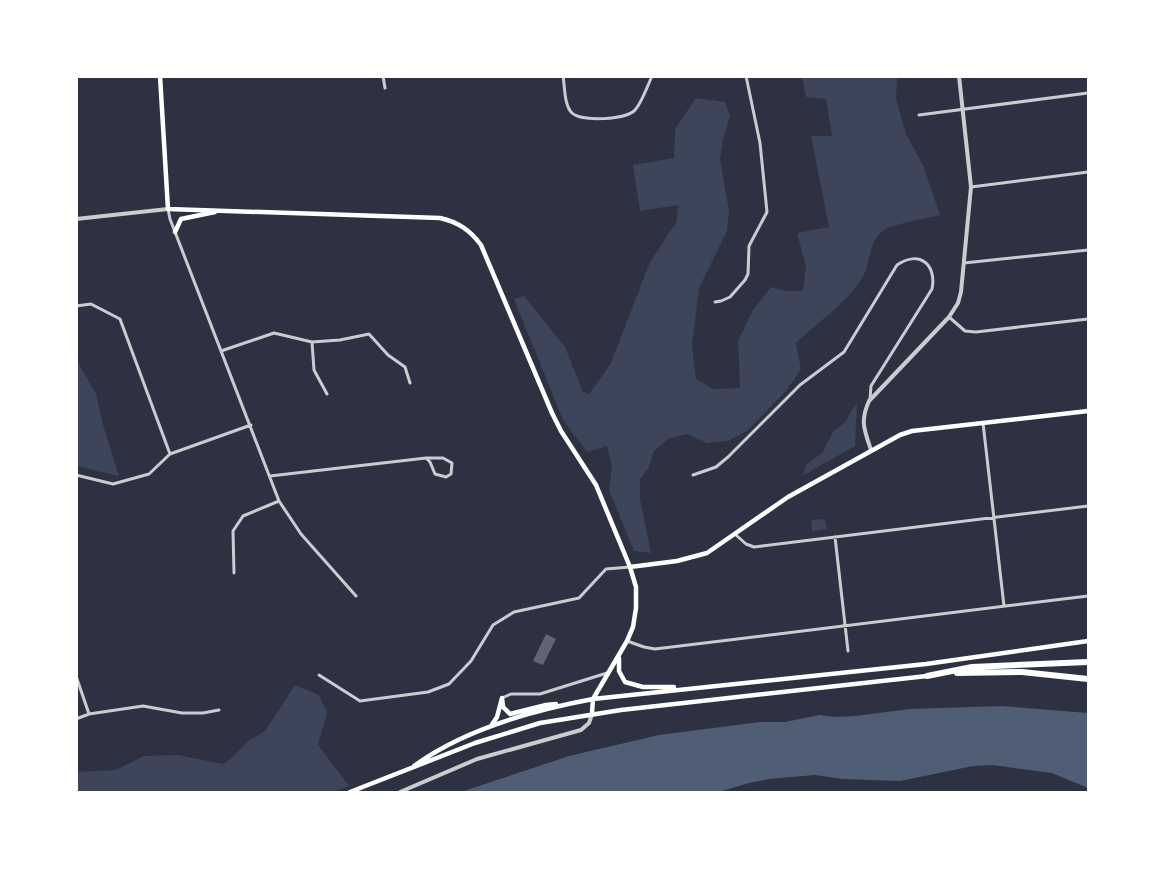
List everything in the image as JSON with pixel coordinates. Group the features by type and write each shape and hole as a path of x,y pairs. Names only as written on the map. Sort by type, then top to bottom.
{"highway":[{"path":"927,676 972,667 1089,662"},
{"path":"927,676 999,671 1089,678"}],"main road":[{"path":"160,76 168,209 440,218 452,220 474,235 488,258 552,413 596,485 636,587 633,627 593,699 592,713"},
{"path":"175,232 181,219 224,211"},
{"path":"630,567 692,558 707,553 788,497 900,435 912,431 1089,411"},
{"path":"414,766 489,728 568,704 593,699 926,664 1089,641"},
{"path":"619,655 621,677 632,686 700,686"},
{"path":"350,792 414,766 540,723 592,713 927,676"},
{"path":"502,698 503,707 510,714 546,705 568,704"},
{"path":"489,728 497,717 502,698"}],"street":[{"path":"383,76 385,88"},
{"path":"563,76 567,102 572,113 587,120 626,116 635,110 652,76"},
{"path":"715,302 730,297 745,280 748,273 749,246 767,212 760,143 746,76"},
{"path":"869,401 949,317 958,303 971,186 959,76"},
{"path":"919,115 1089,93"},
{"path":"971,186 1089,172"},
{"path":"76,219 168,209 279,501 301,534 356,596"},
{"path":"963,263 1089,250"},
{"path":"693,475 716,467 800,385 844,352 897,265 907,258 917,258 925,262 932,271 934,281 932,289 871,386 869,401 863,415 865,433 871,450"},
{"path":"76,306 91,304 120,319 170,454"},
{"path":"949,317 965,331 976,333 1089,319"},
{"path":"221,351 274,333 312,342 340,340 369,334 388,355 405,367 410,383"},
{"path":"312,342 314,370 327,394"},
{"path":"983,423 1004,606"},
{"path":"76,475 113,484 150,474 170,454 251,425"},
{"path":"270,476 426,458 448,460 452,463 451,474 446,477 435,474 426,458"},
{"path":"234,573 233,531 243,516 279,501"},
{"path":"736,535 746,544 754,547 1089,506"},
{"path":"835,537 848,651"},
{"path":"320,675 360,701 428,692 449,684 471,661 493,625 514,612 579,598 606,569 630,567"},
{"path":"627,641 655,649 1089,596"},
{"path":"502,698 511,694 540,694 609,673"},
{"path":"76,676 89,714"},
{"path":"76,719 89,714 143,706 182,713 219,710"},
{"path":"400,792 477,759 581,730 589,723 592,713"}],"shaded area":[{"path":"802,77 897,77 896,99 906,134 923,165 940,215 896,225 880,234 873,245 862,278 840,304 796,343 801,369 786,391 747,431 727,441 707,443 687,434 668,439 654,451 649,467 640,479 640,499 651,553 634,551 609,490 612,466 607,446 587,452 563,420 514,299 524,296 565,347 583,392 589,394 610,365 650,262 677,221 678,205 640,211 633,165 674,158 675,129 696,98 725,102 730,116 720,159 729,211 727,231 699,288 692,345 696,379 713,389 740,388 738,341 753,310 771,287 785,291 803,291 806,267 797,233 829,227 811,136 832,136 826,99 806,97"},
{"path":"76,359 96,394 119,476 77,466"},
{"path":"857,402 855,446 802,476 807,464 822,453 833,432 845,422"},
{"path":"825,519 827,529 812,531 811,520"},
{"path":"295,685 319,695 327,713 318,745 349,786 333,792 77,792 77,772 116,770 144,756 178,755 223,764 248,741 265,731"},
{"path":"1002,706 1088,713 1088,788 1052,773 992,765 973,766 900,781 842,779 815,775 769,779 719,792 461,792 569,756 659,735 760,722 785,722 819,715 835,717 910,709"}],"building":[{"path":"546,634 556,639 543,665 533,661"}]}
